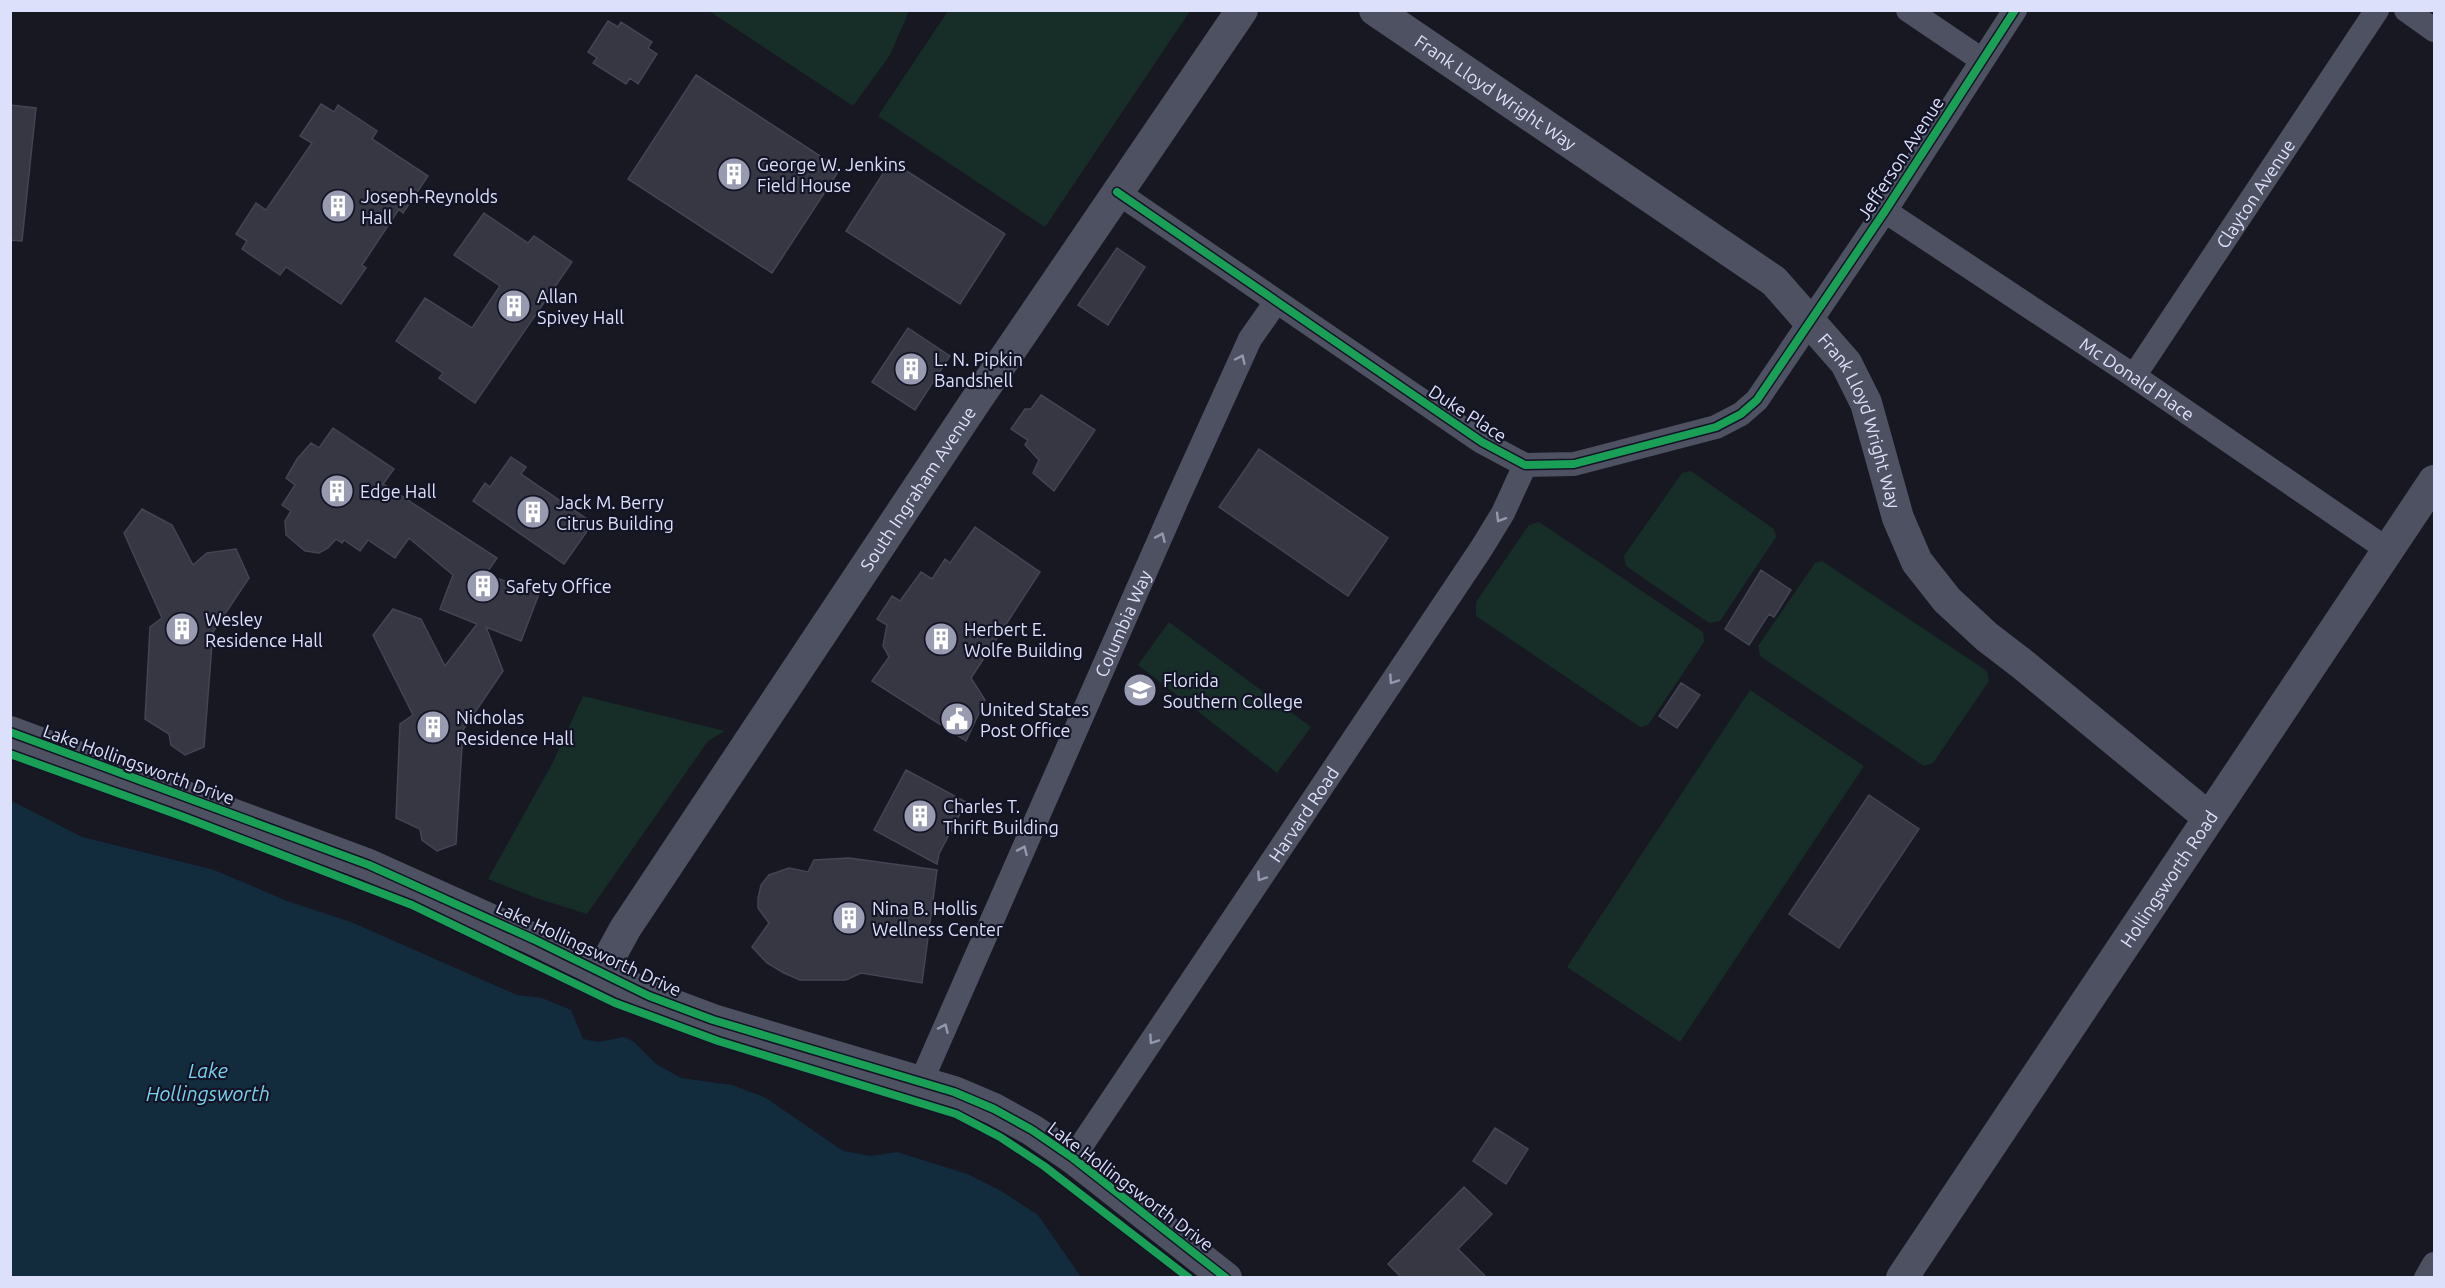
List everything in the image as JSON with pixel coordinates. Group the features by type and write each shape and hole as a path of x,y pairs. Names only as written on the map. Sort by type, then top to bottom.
{"street":[{"name":"South Ingraham Avenue","path":"601,973 625,929 1117,192 1242,10"},
{"name":"Frank Lloyd Wright Way","path":"1375,10 1774,281 1846,363 1866,402 1898,518 1917,562 1947,600 1987,638 2022,663 2208,818"},
{"path":"1908,10 1982,60"},
{"name":"Jefferson Avenue","path":"1809,322 1885,211 2015,10"},
{"name":"Clayton Avenue","path":"2134,376 2377,10"},
{"path":"2406,10 2434,30"},
{"name":"Duke Place","path":"1117,192 1482,442 1525,465 1574,464 1716,427 1741,414 1757,400 1809,322"},
{"name":"Mc Donald Place","path":"1885,211 2134,376 2388,550"},
{"name":"Columbia Way","path":"921,1082 1250,339 1276,302"},
{"name":"Harvard Road","path":"1073,1158 1481,549 1503,513 1525,465"},
{"name":"Hollingsworth Road","path":"1902,1278 2434,481"},
{"name":"Lake Hollingsworth Drive","path":"10,732 369,865 458,904 649,996 713,1020 954,1092 994,1109 1032,1130 1073,1158 1226,1278"}],"green space":[{"path":"709,11 909,11 890,55 853,106"},
{"path":"948,11 1190,11 1045,227 878,116"},
{"path":"1691,471 1774,529 1776,537 1720,621 1709,623 1626,566 1624,556 1682,473"},
{"path":"1539,522 1703,632 1704,642 1648,725 1640,727 1476,616 1476,602 1529,525"},
{"path":"1822,561 1987,671 1989,681 1933,763 1924,766 1760,656 1758,646 1815,563"},
{"path":"1169,622 1311,727 1277,773 1138,665"},
{"path":"1750,690 1864,766 1680,1042 1567,967"},
{"path":"583,696 725,731 708,741 587,914 536,898 488,879 552,764"}],"water":[{"name":"Lake Hollingsworth","path":"10,800 82,837 214,870 287,901 351,922 517,995 542,998 571,1010 583,1039 598,1042 624,1037 634,1042 656,1064 681,1078 732,1085 766,1098 843,1151 871,1156 897,1152 967,1174 1001,1191 1038,1215 1081,1277 11,1277"}],"building":[{"path":"608,21 618,27 621,22 652,42 648,48 657,54 638,84 630,78 626,84 593,63 597,58 588,52"},
{"name":"George W. Jenkins Field House","path":"696,75 840,169 772,273 628,179"},
{"name":"Joseph-Reynolds Hall","path":"321,104 334,112 338,105 377,131 372,139 428,176 403,213 399,209 362,265 366,268 341,304 286,267 280,275 242,249 247,241 236,234 256,203 266,210 312,143 300,136"},
{"path":"10,105 36,108 22,241 10,240"},
{"path":"891,161 1005,234 960,304 846,231"},
{"name":"Allan Spivey Hall","path":"484,213 528,243 534,236 572,262 475,403 439,378 443,373 396,341 425,298 472,328 500,286 454,255"},
{"path":"1117,248 1145,267 1108,325 1078,305"},
{"name":"L. N. Pipkin Bandshell","path":"908,328 950,356 915,410 872,382"},
{"path":"1041,395 1095,430 1054,491 1033,473 1039,460 1025,445 1028,440 1011,429 1025,409 1031,409"},
{"path":"333,428 394,469 383,484 497,558 486,574 539,594 521,641 486,627 503,671 463,730 456,844 437,851 422,840 420,829 396,818 400,724 413,715 373,635 393,609 421,619 445,666 477,624 440,609 453,575 409,538 395,558 368,540 360,551 344,540 342,543 336,539 328,548 319,553 305,551 286,535 285,521 291,511 282,505 295,485 286,478 297,459 311,443 319,448"},
{"path":"1259,449 1388,538 1348,596 1219,507"},
{"name":"Jack M. Berry Citrus Building","path":"511,457 526,467 521,474 593,523 564,564 473,501 485,483 490,487"},
{"name":"Wesley Residence Hall","path":"142,509 172,525 193,565 207,553 236,549 249,578 213,632 204,747 185,755 171,745 169,734 145,719 150,627 162,618 124,533"},
{"name":"Herbert E. Wolfe Building","path":"975,527 1040,572 971,678 985,700 966,741 872,681 889,657 883,646 887,625 877,619 892,596 900,601 921,572 932,579 945,559 950,563"},
{"path":"1761,570 1791,590 1774,617 1769,614 1749,645 1725,629"},
{"path":"1681,683 1700,695 1677,728 1659,716"},
{"name":"Charles T. Thrift Building","path":"906,770 966,802 939,854 937,864 874,830"},
{"path":"1869,795 1919,829 1839,948 1789,914"},
{"name":"Nina B. Hollis Wellness Center","path":"849,858 937,870 922,983 861,973 846,980 800,980 767,963 752,947 769,923 758,908 758,898 761,885 769,875 789,868 808,872 814,860"},
{"path":"1495,1128 1528,1149 1506,1184 1473,1161"},
{"path":"1464,1187 1492,1214 1458,1249 1487,1278 1402,1278 1388,1264"}],"cycle path":[{"path":"1117,192 1482,442 1525,465 1574,464 1716,427 1741,414 1757,400 1885,211 2015,10"},
{"path":"10,732 369,865 533,939 649,996 713,1020 954,1092 994,1109 1032,1130 1073,1158 1226,1278"},
{"path":"10,754 181,816 412,905 615,1003 718,1041 956,1114 1000,1137 1044,1166 1189,1278"}],"place":[{"name":"George W. Jenkins Field House","path":"734,174"},
{"name":"Joseph-Reynolds Hall","path":"338,206"},
{"name":"Allan Spivey Hall","path":"514,306"},
{"name":"L. N. Pipkin Bandshell","path":"911,369"},
{"name":"Edge Hall","path":"337,491"},
{"name":"Jack M. Berry Citrus Building","path":"533,512"},
{"name":"Safety Office","path":"483,586"},
{"name":"Wesley Residence Hall","path":"182,629"},
{"name":"Herbert E. Wolfe Building","path":"941,639"},
{"name":"Florida Southern College","path":"1140,690"},
{"name":"United States Post Office","path":"957,719"},
{"name":"Nicholas Residence Hall","path":"433,727"},
{"name":"Charles T. Thrift Building","path":"920,816"},
{"name":"Nina B. Hollis Wellness Center","path":"849,918"}]}
